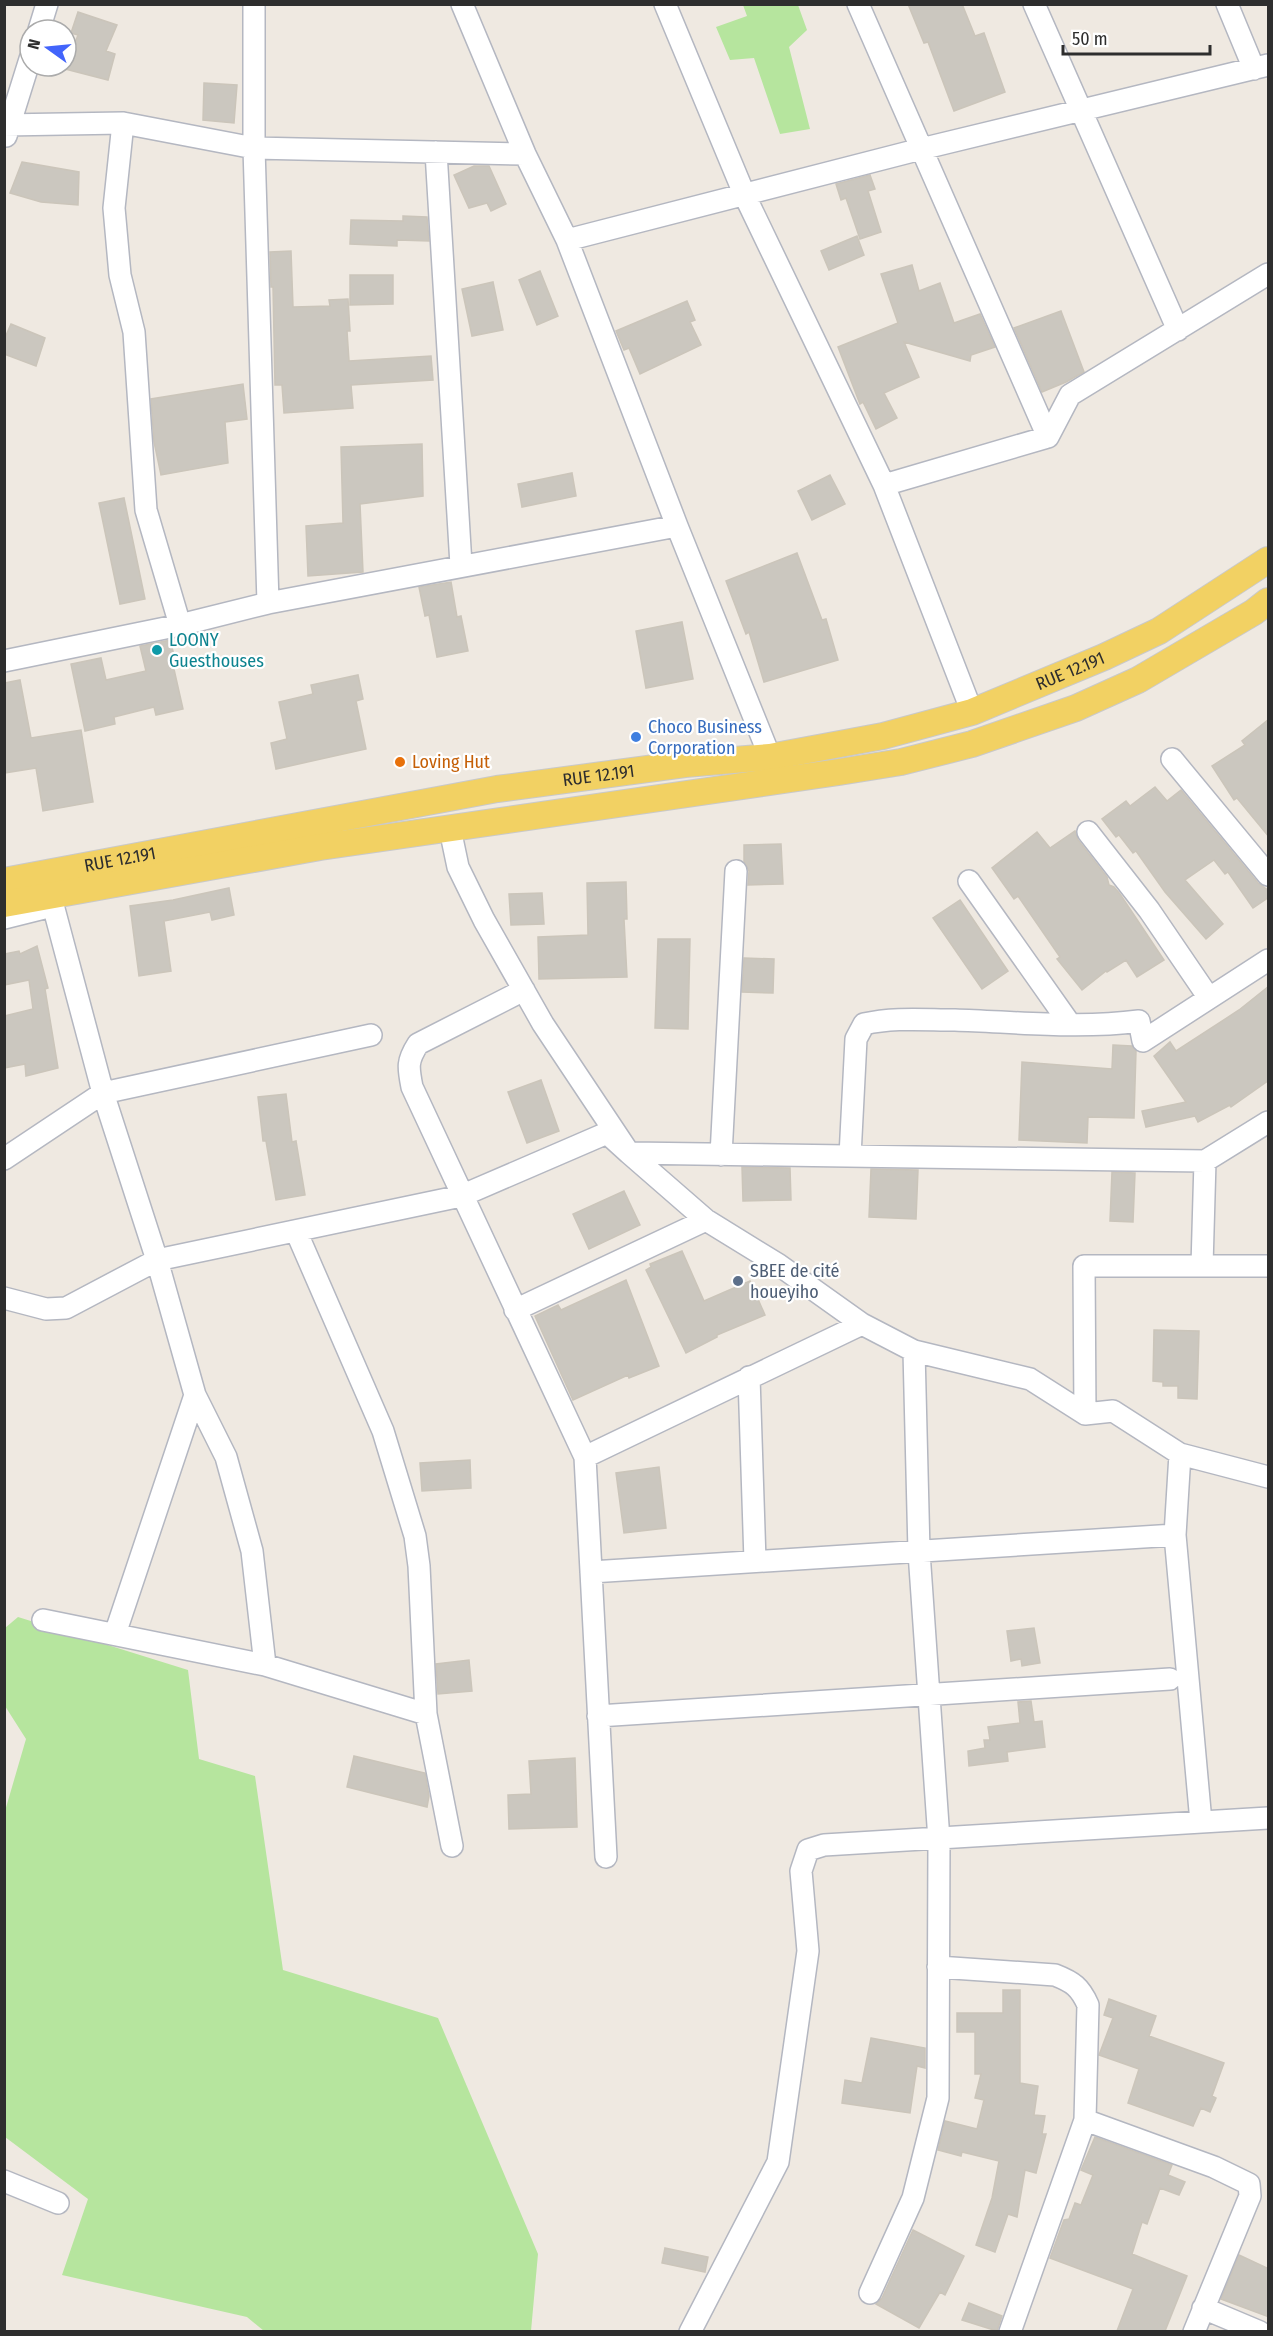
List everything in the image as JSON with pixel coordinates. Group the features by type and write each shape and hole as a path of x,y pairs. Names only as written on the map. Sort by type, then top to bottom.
{"main road":[{"name":"RUE 12.191","path":"4,881 497,789 685,764 770,757 883,736 972,711 1104,657 1159,631 1269,560"},
{"name":"RUE 12.191","path":"4,904 320,847 901,762 972,744 1076,708 1137,680 1269,601"}],"street":[{"path":"254,4 254,148 268,603"},
{"path":"462,4 525,154 567,240 676,526 770,757"},
{"path":"665,4 745,196 884,485 972,711"},
{"path":"858,4 1048,437"},
{"path":"1034,4 1178,330"},
{"path":"567,240 745,196 921,148 1081,112 1261,67 1227,4"},
{"path":"24,78 6,130 123,123 254,148 525,154"},
{"path":"123,123 114,208 120,274 134,332 146,510 180,625"},
{"path":"436,152 461,565"},
{"path":"884,485 1048,437 1070,395 1269,274"},
{"path":"4,661 180,625 268,603 676,526"},
{"path":"1172,759 1269,875"},
{"path":"450,829 458,867 484,920 543,1024 629,1153"},
{"path":"1088,832 1149,910 1209,998"},
{"path":"721,1155 736,871"},
{"path":"969,881 1070,1024"},
{"path":"4,918 113,886"},
{"path":"53,905 103,1094 157,1260 195,1395 225,1457 252,1551 265,1665"},
{"path":"850,1156 856,1039 864,1024 881,1020 915,1019 1104,1025 1139,1021 1143,1041 1269,960"},
{"path":"524,990 418,1044 410,1057 408,1069 412,1087 461,1196 585,1457 606,1857"},
{"path":"4,1159 103,1094 372,1035"},
{"path":"629,1153 1205,1161 1269,1122"},
{"path":"4,1298 46,1309 66,1308 157,1260 461,1196 607,1133 706,1220 779,1265 862,1324 914,1351 1030,1379 1085,1414 1113,1411 1180,1454 1269,1477"},
{"path":"1202,1266 1205,1161"},
{"path":"515,1310 706,1220"},
{"path":"296,1231 383,1431 415,1536 419,1566 426,1714 452,1846"},
{"path":"1085,1414 1084,1266 1269,1266"},
{"path":"585,1457 862,1324"},
{"path":"870,2293 913,2198 938,2098 939,1840 920,1552 914,1351"},
{"path":"749,1377 755,1562"},
{"path":"115,1634 195,1395"},
{"path":"1180,1454 1175,1535 1201,1822"},
{"path":"591,1572 1175,1535"},
{"path":"43,1620 265,1665 426,1714"},
{"path":"598,1716 1170,1679"},
{"path":"690,2331 778,2162 808,1951 801,1871 808,1850 824,1845 939,1840 1269,1818"},
{"path":"938,1967 1055,1975 1068,1980 1081,1990 1088,2005 1085,2120 1010,2331"},
{"path":"1085,2120 1215,2167 1250,2184 1250,2196 1194,2331"},
{"path":"4,2181 58,2203"},
{"path":"1203,2308 1260,2331"}],"green space":[{"path":"743,5 798,5 807,30 789,47 810,129 780,134 754,58 730,60 716,27 747,16"},
{"path":"18,1617 188,1670 199,1759 255,1776 283,1970 438,2018 538,2254 531,2331 264,2331 247,2317 62,2275 88,2199 5,2137 5,1811 26,1739 5,1706 5,1628"}],"building":[{"path":"908,4 962,4 975,36 984,33 1005,92 954,111 928,42 924,43"},
{"path":"78,12 117,25 106,51 115,54 108,80 78,72 78,18 76,18"},
{"path":"204,83 237,85 234,123 203,120"},
{"path":"22,162 79,172 78,205 41,202 10,193"},
{"path":"474,166 489,166 506,204 491,211 487,203 469,208 454,175"},
{"path":"870,175 875,189 868,191 881,232 860,239 846,198 841,200 836,184"},
{"path":"403,216 427,217 429,241 397,240 397,246 350,244 351,220 403,221"},
{"path":"857,236 864,255 829,270 821,251"},
{"path":"291,251 293,307 330,306 329,300 348,299 349,361 431,356 433,380 351,385 353,408 284,413 282,385 275,385 270,252"},
{"path":"912,265 919,291 940,283 954,323 980,314 995,347 971,355 970,361 904,342 919,377 884,393 897,418 876,429 863,402 860,404 838,347 898,323 881,274"},
{"path":"540,271 558,316 537,325 519,280"},
{"path":"350,275 393,275 393,304 350,305"},
{"path":"493,282 503,330 472,336 462,289"},
{"path":"687,301 695,320 690,322 701,345 640,374 629,348 624,350 616,331"},
{"path":"1061,311 1084,372 1042,392 1014,328"},
{"path":"11,324 45,338 36,366 4,354 4,340"},
{"path":"243,384 247,419 225,422 228,463 161,475 154,442 151,399"},
{"path":"422,444 423,496 360,504 363,572 308,576 306,526 343,523 341,447"},
{"path":"572,473 576,496 522,507 518,484"},
{"path":"830,475 845,504 812,520 798,491"},
{"path":"124,498 145,599 120,604 99,503"},
{"path":"797,553 822,620 826,619 838,660 764,682 749,632 746,634 726,581"},
{"path":"451,582 457,617 461,616 468,651 437,657 429,615 425,616 419,587"},
{"path":"682,622 693,679 646,688 636,631"},
{"path":"170,640 174,655 171,656 183,709 156,715 154,707 114,717 115,724 85,731 71,664 101,658 106,680 146,671 140,646"},
{"path":"358,675 363,699 356,701 366,749 276,769 271,743 287,739 279,702 313,694 311,685"},
{"path":"20,680 31,738 81,730 93,802 43,811 36,768 4,773 4,683"},
{"path":"1269,719 1269,837 1237,798 1234,800 1212,766 1245,745 1242,741"},
{"path":"1155,787 1167,801 1181,790 1258,883 1269,891 1269,897 1253,908 1228,872 1225,874 1214,860 1185,880 1223,924 1206,939 1165,892 1136,851 1133,853 1119,835 1116,837 1102,819 1126,801 1130,806"},
{"path":"1075,831 1078,840 1107,877 1109,885 1120,894 1164,960 1137,977 1126,960 1106,971 1082,990 1057,959 1060,957 1018,896 1014,899 992,868 1037,832 1050,848"},
{"path":"781,844 783,884 748,885 749,871 744,861 744,845"},
{"path":"626,882 627,919 624,919 627,977 539,979 538,937 588,935 587,883"},
{"path":"229,888 234,915 212,920 210,912 164,921 171,971 139,976 130,906"},
{"path":"542,893 544,924 511,925 509,894"},
{"path":"960,900 1008,971 982,989 933,918"},
{"path":"658,939 690,939 688,1029 655,1028"},
{"path":"37,946 48,988 45,989 58,1068 26,1076 25,1064 4,1068 4,1016 33,1009 29,980 4,985 4,954 19,951 20,954"},
{"path":"744,958 774,959 773,993 742,992"},
{"path":"1269,986 1269,1080 1231,1107 1230,1105 1198,1122 1195,1116 1146,1127 1142,1111 1186,1102 1154,1056 1170,1042 1176,1051 1239,1010"},
{"path":"1113,1045 1132,1046 1136,1051 1134,1118 1088,1117 1087,1143 1019,1140 1022,1062 1112,1069"},
{"path":"541,1080 559,1131 527,1143 508,1092"},
{"path":"286,1094 292,1142 296,1141 305,1195 276,1200 266,1141 263,1141 258,1097"},
{"path":"742,1167 790,1168 791,1200 743,1201"},
{"path":"871,1169 918,1170 916,1219 869,1217"},
{"path":"1112,1172 1135,1173 1133,1222 1110,1221"},
{"path":"624,1191 640,1225 589,1249 573,1214"},
{"path":"682,1251 704,1301 750,1281 765,1315 717,1335 686,1353 646,1270 651,1267 650,1264"},
{"path":"626,1280 659,1366 629,1378 628,1375 573,1400 535,1316 558,1305 561,1310"},
{"path":"1154,1330 1199,1331 1197,1399 1178,1398 1178,1386 1163,1386 1163,1382 1153,1381"},
{"path":"470,1460 471,1488 422,1491 420,1463"},
{"path":"659,1467 666,1528 624,1533 616,1473"},
{"path":"1034,1628 1040,1663 1022,1666 1021,1659 1011,1661 1007,1631"},
{"path":"469,1660 472,1691 438,1694 436,1664"},
{"path":"1031,1701 1034,1722 1042,1721 1045,1747 1007,1752 1008,1761 969,1766 968,1751 985,1748 984,1740 990,1740 988,1727 1020,1723 1018,1702"},
{"path":"354,1756 425,1773 429,1796 427,1807 347,1787"},
{"path":"575,1758 577,1827 509,1829 508,1795 531,1794 529,1761"},
{"path":"1003,1990 1020,1990 1020,2083 1038,2086 1034,2115 1045,2116 1042,2134 1046,2134 1036,2173 1025,2170 1017,2217 1008,2214 995,2252 976,2245 992,2198 999,2161 962,2152 961,2156 938,2150 945,2121 977,2129 984,2100 975,2098 981,2074 975,2074 975,2032 957,2032 957,2013 1003,2013"},
{"path":"1109,1999 1156,2016 1149,2036 1224,2063 1212,2096 1216,2098 1210,2112 1201,2108 1193,2126 1128,2103 1139,2069 1099,2055 1113,2018 1104,2015"},
{"path":"871,2038 925,2048 925,2068 917,2066 910,2113 842,2103 845,2080 862,2083"},
{"path":"1095,2137 1172,2165 1168,2175 1185,2182 1179,2195 1160,2188 1147,2224 1142,2222 1132,2254 1187,2276 1165,2331 1117,2331 1133,2289 1050,2258 1064,2220 1069,2219 1075,2203 1081,2205 1093,2175 1081,2170"},
{"path":"913,2230 964,2256 945,2295 940,2292 919,2328 876,2304 882,2298"},
{"path":"665,2248 708,2257 705,2272 662,2263"},
{"path":"1239,2255 1269,2269 1269,2317 1221,2299"},
{"path":"969,2303 1002,2316 997,2331 962,2320"}],"place":[{"name":"LOONY Guesthouses","path":"157,650"},
{"name":"Choco Business Corporation","path":"636,737"},
{"name":"Loving Hut","path":"400,762"},
{"name":"SBEE de cité houeyiho","path":"738,1281"}]}
